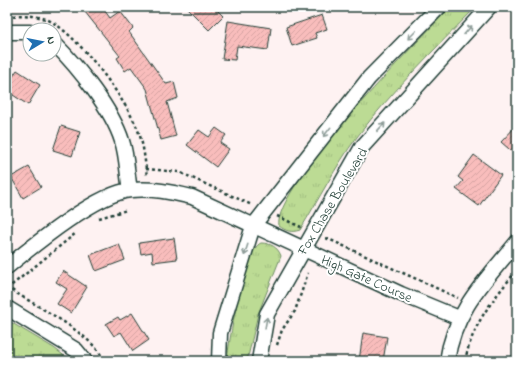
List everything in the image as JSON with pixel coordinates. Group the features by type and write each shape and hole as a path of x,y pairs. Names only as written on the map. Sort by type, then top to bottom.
{"street":[{"path":"219,361 220,333 253,226 369,78 439,7"},
{"name":"Fox Chase Boulevard","path":"259,361 267,314 362,147 489,7"},
{"path":"7,32 22,32"},
{"path":"7,267 27,250 95,203 130,190 123,143 116,124 76,67 62,52"},
{"name":"High Gate Course","path":"130,190 163,190 192,197 401,294 459,318"},
{"path":"447,361 449,344 459,318 469,302 517,242"},
{"path":"7,308 76,350 85,361"}],"path":[{"path":"98,219 127,210"},
{"path":"81,230 7,288 87,338 104,361"},
{"path":"276,350 282,330 296,312 304,281 327,232"},
{"path":"465,361 471,337 485,310 517,270"}],"green space":[{"path":"451,7 476,7 400,86 357,137 334,171 300,230 289,231 279,226 283,207 299,181 322,149 381,80"},
{"path":"261,243 273,246 278,250 281,256 258,314 247,361 227,361 234,316 243,278 255,249"},
{"path":"7,320 54,348 71,361 7,361"}],"building":[{"path":"81,7 102,7 110,18 120,11 133,28 129,32 166,84 174,82 178,98 167,102 176,136 161,140 147,89 131,67 125,71 117,58 120,56"},
{"path":"186,7 214,7 223,16 209,30"},
{"path":"322,15 327,29 315,33 317,38 292,46 286,27"},
{"path":"228,21 271,28 268,50 237,46 235,60 222,59"},
{"path":"17,70 40,85 28,105 7,91 7,85"},
{"path":"517,125 517,156 501,142"},
{"path":"61,126 80,132 72,156 53,150"},
{"path":"216,128 226,135 220,143 229,149 216,167 187,145 199,130 209,137"},
{"path":"474,155 501,175 479,206 456,189 463,181 458,177"},
{"path":"29,167 41,187 23,198 11,177"},
{"path":"174,238 177,259 153,262 152,252 141,254 139,243"},
{"path":"119,244 125,260 96,271 90,255"},
{"path":"63,271 87,287 71,313 57,304 67,289 56,282"},
{"path":"132,313 149,340 133,351 121,332 114,336 106,324 118,317 120,320"},
{"path":"363,333 387,337 383,361 359,361"}]}
